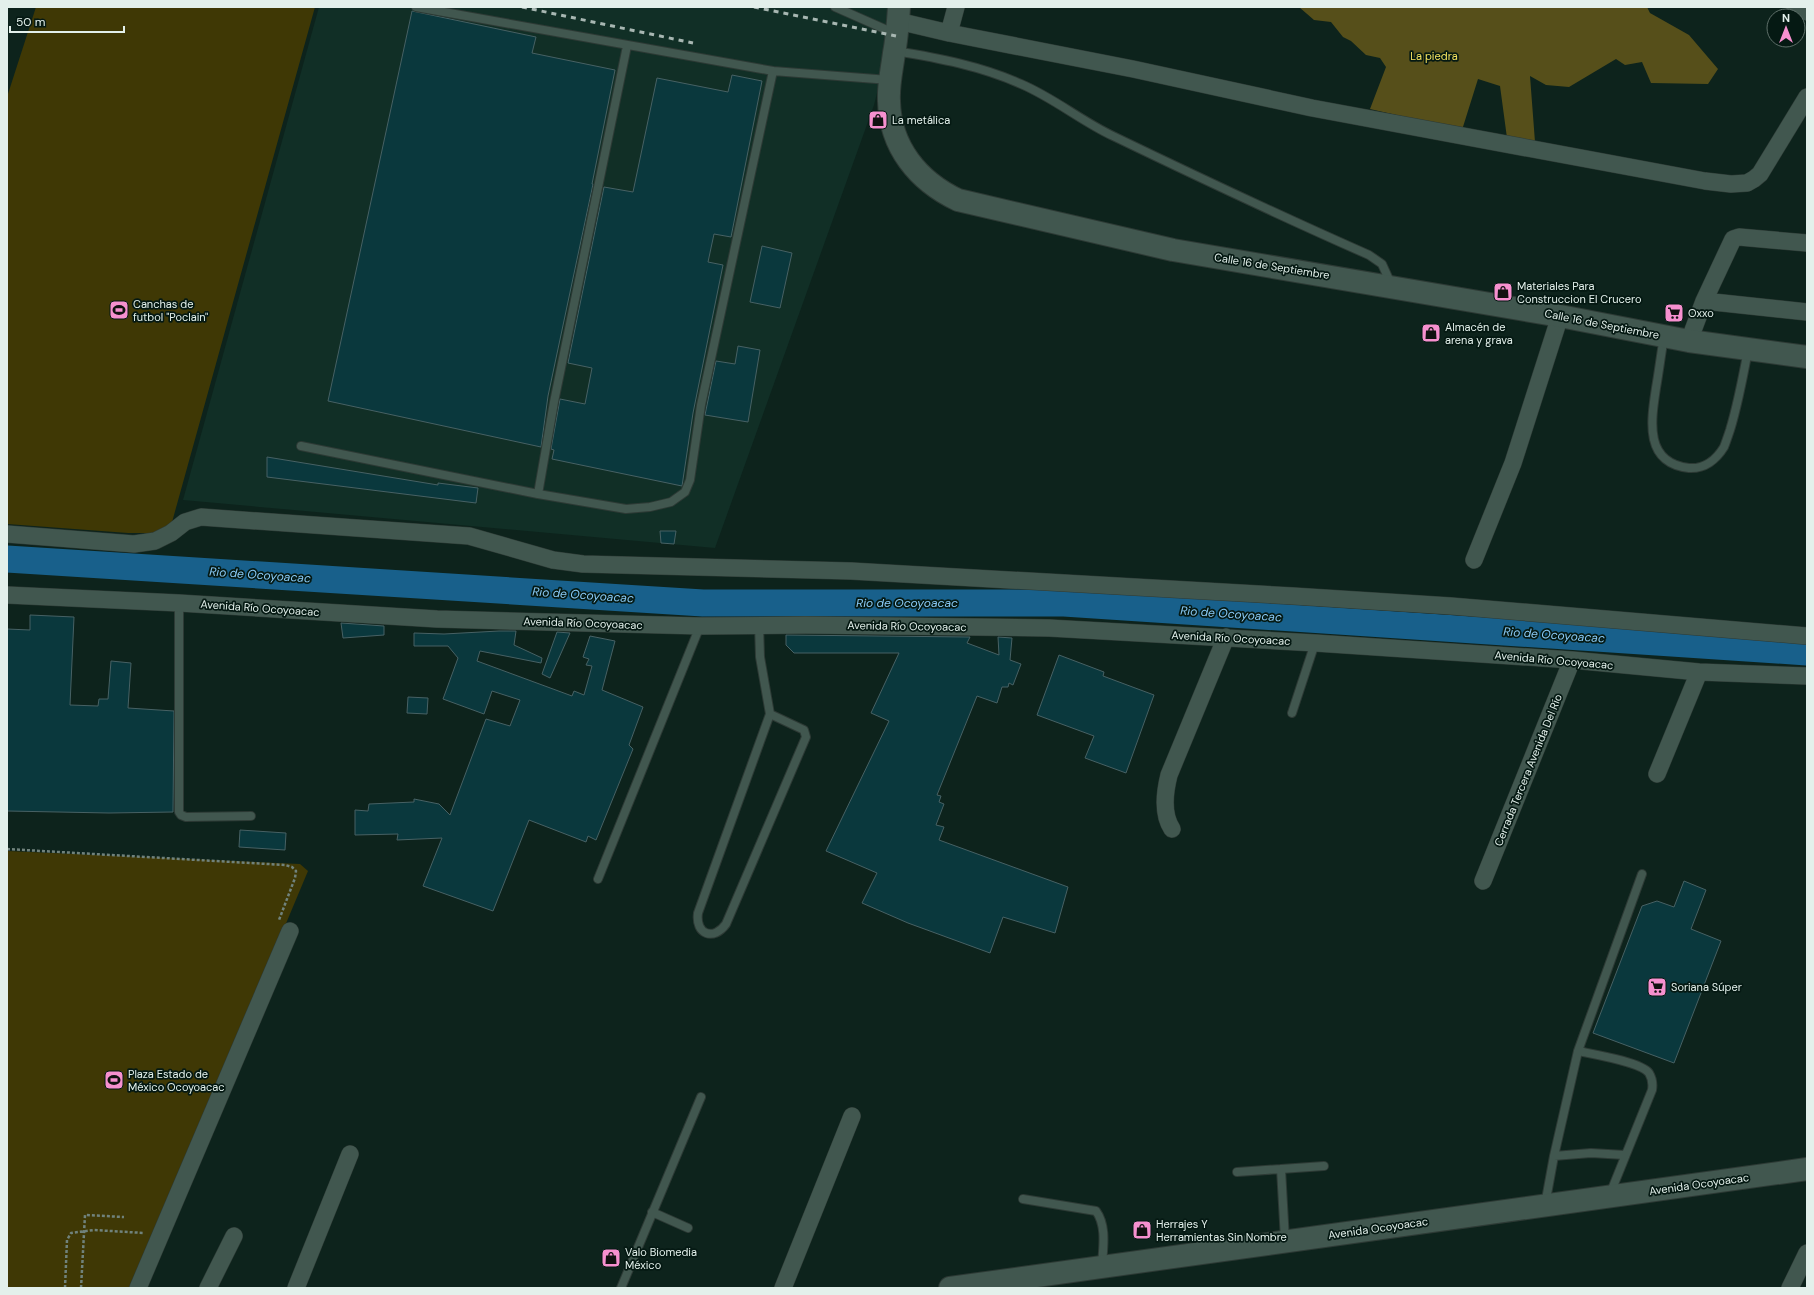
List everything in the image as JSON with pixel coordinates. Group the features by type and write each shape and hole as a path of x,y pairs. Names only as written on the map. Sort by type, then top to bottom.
{"main road":[{"name":"Calle 16 de Septiembre","path":"897,28 888,101 891,119 907,160 929,184 958,200 1173,250 1391,286 1689,341 1807,357"},
{"name":"Avenida Ocoyoacac","path":"950,1288 1007,1283 1102,1266 1807,1169"}],"street":[{"path":"949,33 956,7"},
{"path":"1795,7 1807,12"},
{"path":"897,28 949,33 1133,69 1320,109 1705,181 1731,184 1747,183 1760,174 1807,97"},
{"path":"1689,341 1704,301 1733,238 1739,236 1807,243"},
{"path":"1704,301 1807,312"},
{"path":"1474,560 1513,463 1560,316"},
{"path":"7,534 134,544 155,540 171,533 185,522 201,517 469,536 553,560 584,564 851,571 1301,597 1451,606 1807,636"},
{"name":"Avenida Río Ocoyoacac","path":"7,595 179,602 437,619 700,626 759,625 1049,628 1226,637 1572,660 1699,672 1807,676"},
{"path":"1172,829 1167,815 1165,790 1168,775 1226,637"},
{"name":"Cerrada Tercera Avenida Del Río","path":"1483,881 1572,660"},
{"path":"1657,774 1699,672"},
{"path":"138,1288 284,927"},
{"path":"783,1288 852,1116"},
{"path":"296,1288 350,1154"},
{"path":"208,1288 234,1236"},
{"path":"1790,1288 1807,1253"}],"lane":[{"path":"416,7 773,71 890,80"},
{"path":"834,7 897,28 944,59 981,69 1022,84 1057,103 1098,129 1237,196 1368,256 1382,264 1391,286"},
{"path":"538,494 554,402 628,46"},
{"path":"300,446 538,494 626,509 640,509 671,502 679,498 689,486 701,405 773,71"},
{"path":"1664,336 1652,416 1652,433 1655,445 1663,457 1673,465 1689,468 1705,466 1715,459 1724,447 1733,420 1748,350"},
{"path":"179,602 179,812 181,815 186,817 251,816"},
{"path":"759,625 760,657 770,714 698,913 698,926 701,930 707,933 716,934 726,924 806,737 804,730 770,714"},
{"path":"598,879 700,626"},
{"path":"1292,713 1315,643"},
{"path":"1545,1206 1554,1156 1578,1051 1642,874"},
{"path":"1578,1051 1624,1061 1644,1068 1650,1076 1652,1090 1609,1196"},
{"path":"621,1288 702,1097"},
{"path":"1554,1156 1591,1153 1625,1155"},
{"path":"1237,1172 1324,1166"},
{"path":"1280,1169 1285,1241"},
{"path":"1023,1199 1096,1211 1100,1216 1103,1228 1102,1266"},
{"path":"652,1212 688,1228"}],"path":[{"path":"7,849 285,864 292,867 296,871 284,927"},
{"path":"81,1288 85,1215 124,1217"},
{"path":"65,1288 67,1240 71,1233 108,1230 144,1233 148,1226"}],"shaded area":[{"name":"Canchas de futbol \"Poclain\"","path":"36,7 315,7 169,533 128,533 7,524 7,97"},
{"path":"319,7 890,7 884,66 874,105 715,548 183,500"},
{"name":"Plaza Estado de México Ocoyoacac","path":"7,851 300,864 308,871 133,1288 7,1288"}],"green space":[{"name":"La piedra","path":"1299,7 1647,7 1650,13 1689,35 1718,69 1708,84 1651,83 1642,62 1625,65 1616,59 1569,87 1546,85 1530,76 1535,142 1507,138 1500,86 1478,79 1462,130 1370,109 1386,67 1380,58 1366,55 1351,41 1343,37 1331,22 1314,20"}],"building":[{"path":"412,11 536,37 532,53 615,70 593,184 548,396 541,447 328,401"},
{"path":"732,75 762,81 731,237 714,234 708,262 723,265 693,413 682,486 552,459 554,450 551,449 560,399 585,404 592,368 568,363 604,187 633,192 657,78 728,92"},
{"path":"762,246 792,253 780,308 750,302"},
{"path":"738,346 760,350 748,422 705,415 716,361 735,364"},
{"path":"267,457 438,485 438,483 478,488 476,503 267,477"},
{"path":"660,531 676,531 674,544 661,543"},
{"path":"30,615 74,617 70,705 98,706 99,699 108,699 111,661 131,663 128,708 174,711 173,812 109,813 7,811 7,629 30,630"},
{"path":"341,623 384,626 384,635 343,638"},
{"path":"516,631 514,645 542,658 541,663 480,651 477,661 572,696 574,691 584,695 592,666 586,665 589,659 583,657 590,636 615,641 602,690 643,707 629,745 633,749 596,840 588,836 586,842 529,820 493,911 423,886 442,838 397,840 398,834 355,835 355,810 368,811 369,804 414,802 414,799 439,804 450,815 486,719 510,726 520,700 492,691 484,714 443,699 458,658 448,646 414,646 414,633 444,634"},
{"path":"557,632 570,633 550,678 542,674"},
{"path":"786,635 970,637 967,643 999,655 998,637 1012,638 1010,660 1021,664 1013,685 1009,683 1008,687 1002,687 997,703 977,696 937,795 941,796 939,802 944,804 936,825 944,827 939,840 1068,887 1055,933 1003,917 990,953 908,923 862,903 877,873 826,851 889,721 871,713 899,653 794,653 786,645"},
{"path":"1059,655 1104,672 1103,676 1154,695 1126,773 1085,758 1094,736 1037,715"},
{"path":"408,697 428,698 427,714 407,713"},
{"path":"240,830 286,833 285,850 239,847"},
{"name":"Soriana Súper","path":"1684,881 1706,890 1691,929 1721,941 1674,1063 1593,1033 1642,906 1657,901 1674,907"}],"waterway":[{"name":"Rio de Ocoyoacac","path":"7,559 703,603 1064,603 1807,652"}],"railway":[{"path":"522,7 693,43"},
{"path":"754,7 896,36"}],"place":[{"name":"La metálica","path":"878,120"},
{"name":"Materiales Para Construccion El Crucero","path":"1503,292"},
{"name":"Canchas de futbol \"Poclain\"","path":"119,310"},
{"name":"Oxxo","path":"1674,313"},
{"name":"Almacén de arena y grava","path":"1431,333"},
{"name":"Soriana Súper","path":"1657,987"},
{"name":"Plaza Estado de México Ocoyoacac","path":"114,1080"},
{"name":"Herrajes Y Herramientas Sin Nombre","path":"1142,1230"},
{"name":"Valo Biomedia México","path":"611,1258"}]}
